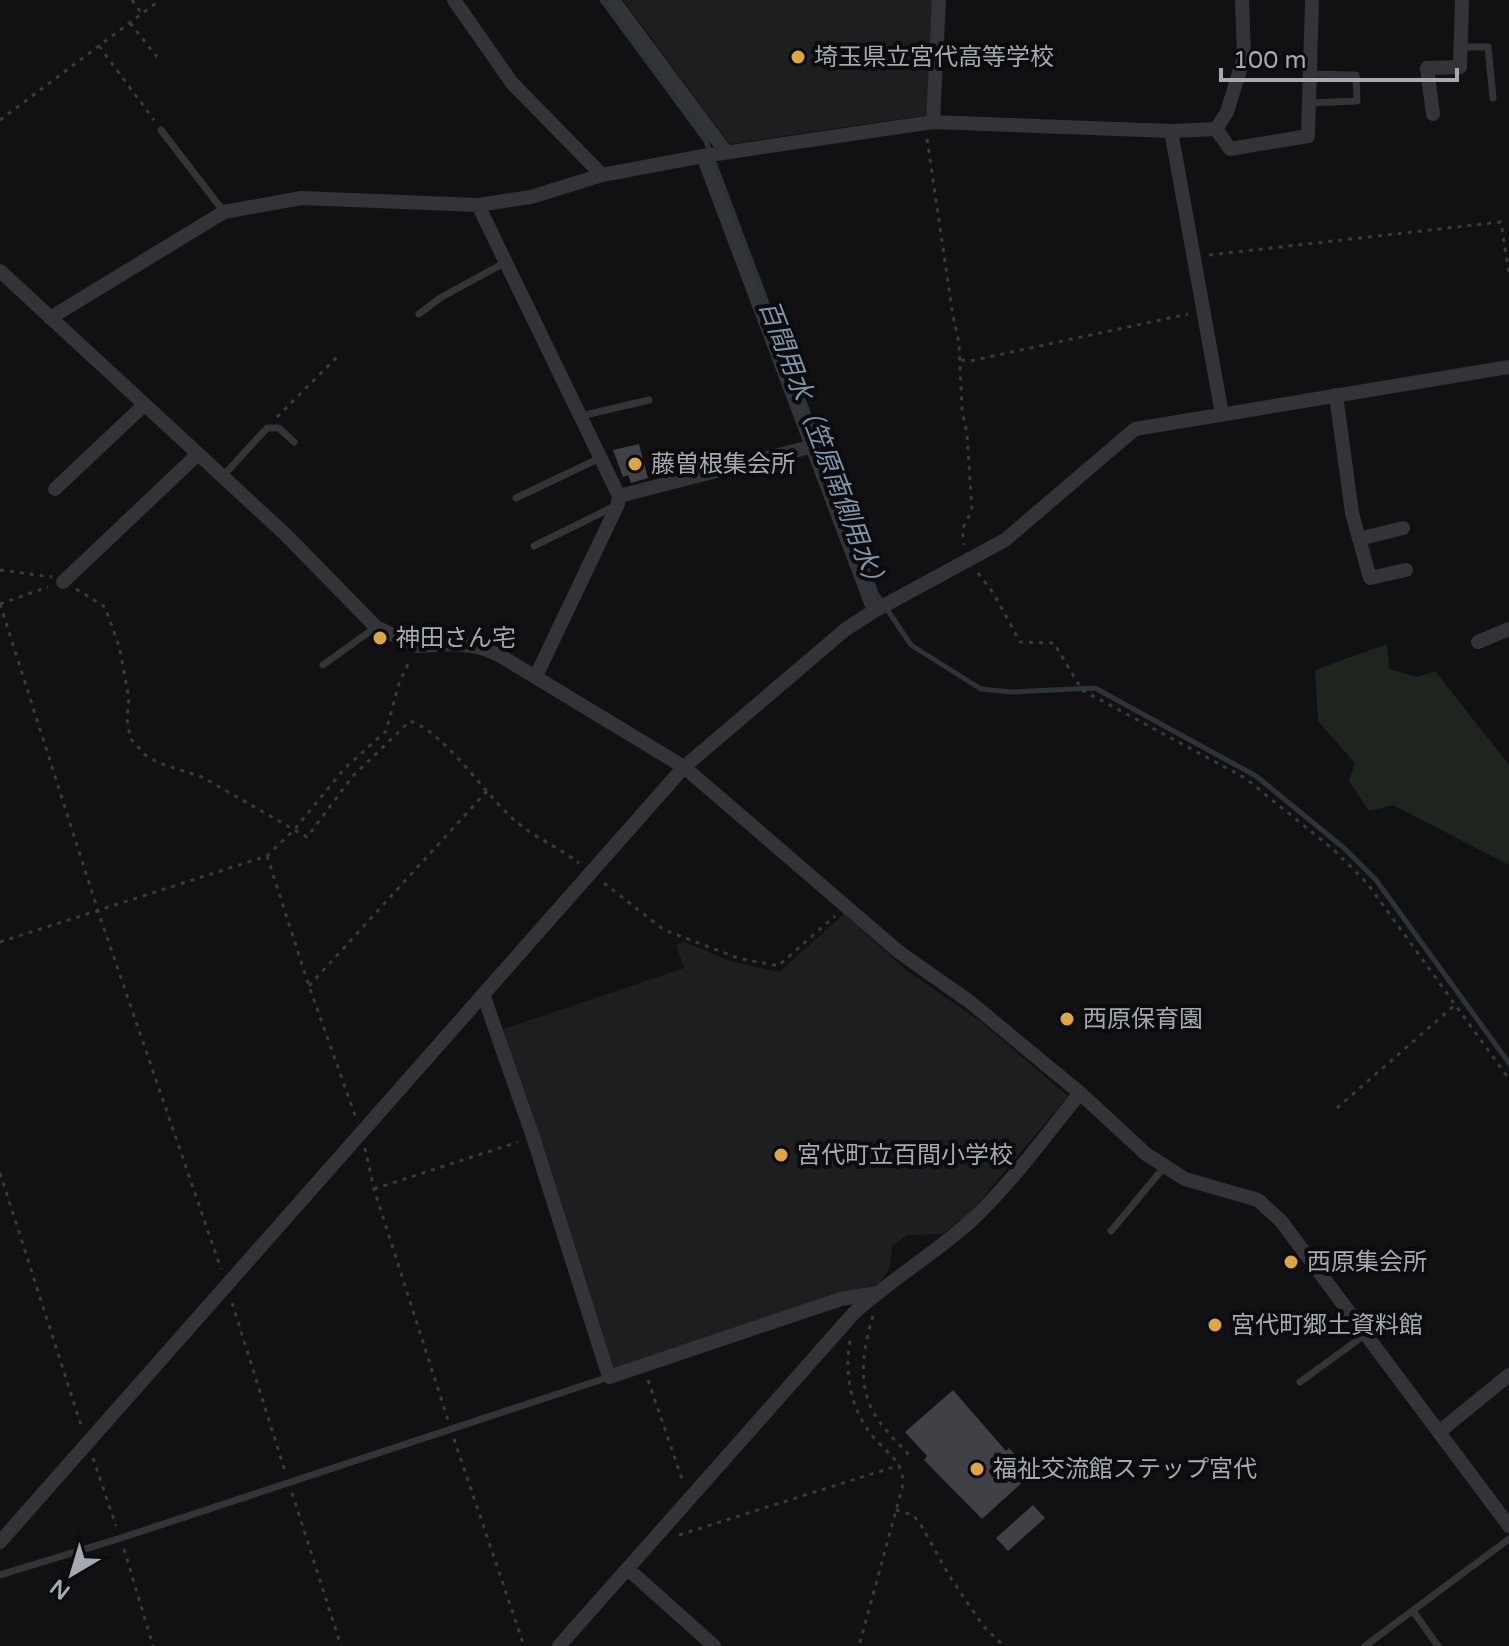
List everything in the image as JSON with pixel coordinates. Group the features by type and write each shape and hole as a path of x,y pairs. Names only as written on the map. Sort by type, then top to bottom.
{"street":[{"path":"454,0 512,83 602,175"},
{"path":"613,0 726,152"},
{"path":"929,123 939,0"},
{"path":"1216,129 1227,112 1244,57 1242,0"},
{"path":"1216,129 1230,149 1308,136 1312,0"},
{"path":"1433,114 1427,68 1460,67 1462,0"},
{"path":"50,318 224,212 301,198 478,205 531,197 602,175 703,156 929,123 1171,131 1216,129"},
{"path":"1171,131 1222,414"},
{"path":"703,156 874,611"},
{"path":"478,205 619,500 536,676"},
{"path":"0,271 286,535 376,627 417,646 454,644 479,647 499,655 684,767 899,952 970,1002 1080,1093 1146,1154 1185,1179 1258,1200 1281,1221 1509,1526"},
{"path":"0,1542 684,767 846,629 1005,540 1135,429 1509,367"},
{"path":"1336,395 1352,513 1370,578 1406,570"},
{"path":"55,489 144,405"},
{"path":"619,500 814,446"},
{"path":"63,582 198,454"},
{"path":"1359,539 1403,528"},
{"path":"1478,642 1509,629"},
{"path":"483,994 533,1137 609,1377 841,1299 876,1293"},
{"path":"559,1646 853,1314 973,1219 1020,1169 1080,1093"},
{"path":"1439,1432 1509,1375"},
{"path":"628,1569 714,1646"}],"lane":[{"path":"1460,47 1488,47 1493,98"},
{"path":"1309,103 1357,101 1356,75 1310,74"},
{"path":"161,130 224,212"},
{"path":"419,314 440,298 506,262"},
{"path":"581,416 649,400"},
{"path":"223,477 267,428 279,428 294,442"},
{"path":"516,498 601,458"},
{"path":"534,546 619,500"},
{"path":"323,665 376,627"},
{"path":"1111,1231 1165,1166"},
{"path":"1300,1382 1366,1334"},
{"path":"0,1575 609,1377"},
{"path":"1365,1646 1509,1539"},
{"path":"1413,1611 1438,1646"}],"path":[{"path":"132,0 142,14"},
{"path":"0,120 160,0"},
{"path":"130,23 157,57"},
{"path":"99,46 161,130"},
{"path":"929,123 967,434 972,510 962,530 968,560 994,594 1020,642 1054,643 1082,690 1245,778 1334,850 1367,883 1509,1079"},
{"path":"1193,256 1501,222 1509,274"},
{"path":"960,360 970,361 1203,311"},
{"path":"267,428 304,387 337,357"},
{"path":"0,570 44,574 90,595 105,607 119,646 129,698 127,718 130,738 145,755 159,763 202,777 307,837 352,777 410,721 425,729 458,758 508,815 525,829 562,849 664,930 738,958 778,966 846,906"},
{"path":"63,582 0,604 98,911 226,1286 341,1646"},
{"path":"0,942 267,856 294,830 344,769 386,731 399,683 417,646"},
{"path":"309,986 487,791"},
{"path":"267,856 362,1134 374,1189 524,1646"},
{"path":"1337,1108 1456,1004"},
{"path":"374,1189 533,1137"},
{"path":"0,1173 121,1538 153,1646"},
{"path":"876,1293 877,1301 866,1338 865,1389 876,1417 910,1456"},
{"path":"853,1314 847,1362 851,1394 864,1425 900,1465 903,1485 859,1646"},
{"path":"643,1365 683,1483 693,1496"},
{"path":"659,1535 673,1537 900,1465"},
{"path":"896,1510 913,1515 921,1525 950,1577 984,1627 1004,1646"}],"shaded area":[{"name":"埼玉県立宮代高等学校","path":"623,0 934,0 928,115 730,144"},
{"path":"1387,644 1389,669 1417,677 1435,671 1509,765 1509,865 1393,805 1369,811 1349,781 1355,763 1318,721 1315,670"},
{"name":"宮代町立百間小学校","path":"844,914 906,970 980,1021 1068,1096 968,1215 942,1234 908,1235 892,1246 890,1268 879,1284 843,1293 614,1369 503,1029 684,968 676,945 685,942 730,961 779,972"}],"building":[{"name":"藤曽根集会所","path":"639,444 648,478 631,483 628,475 623,477 613,450"},
{"name":"福祉交流館ステップ宮代","path":"953,1390 1006,1451 1009,1448 1018,1458 1014,1461 1028,1477 982,1519 924,1460 927,1456 905,1432"},
{"path":"1033,1505 1045,1518 1008,1551 996,1538"}],"waterway":[{"name":"百間用水（笠原南側用水）","path":"602,0 706,141 876,593 911,645 981,689 1011,692 1095,688 1256,776 1344,848 1376,880 1509,1063"}],"place":[{"name":"埼玉県立宮代高等学校","path":"798,57"},
{"name":"藤曽根集会所","path":"635,464"},
{"name":"神田さん宅","path":"380,638"},
{"name":"西原保育園","path":"1067,1019"},
{"name":"宮代町立百間小学校","path":"781,1155"},
{"name":"西原集会所","path":"1291,1262"},
{"name":"宮代町郷土資料館","path":"1215,1325"},
{"name":"福祉交流館ステップ宮代","path":"977,1469"}]}
